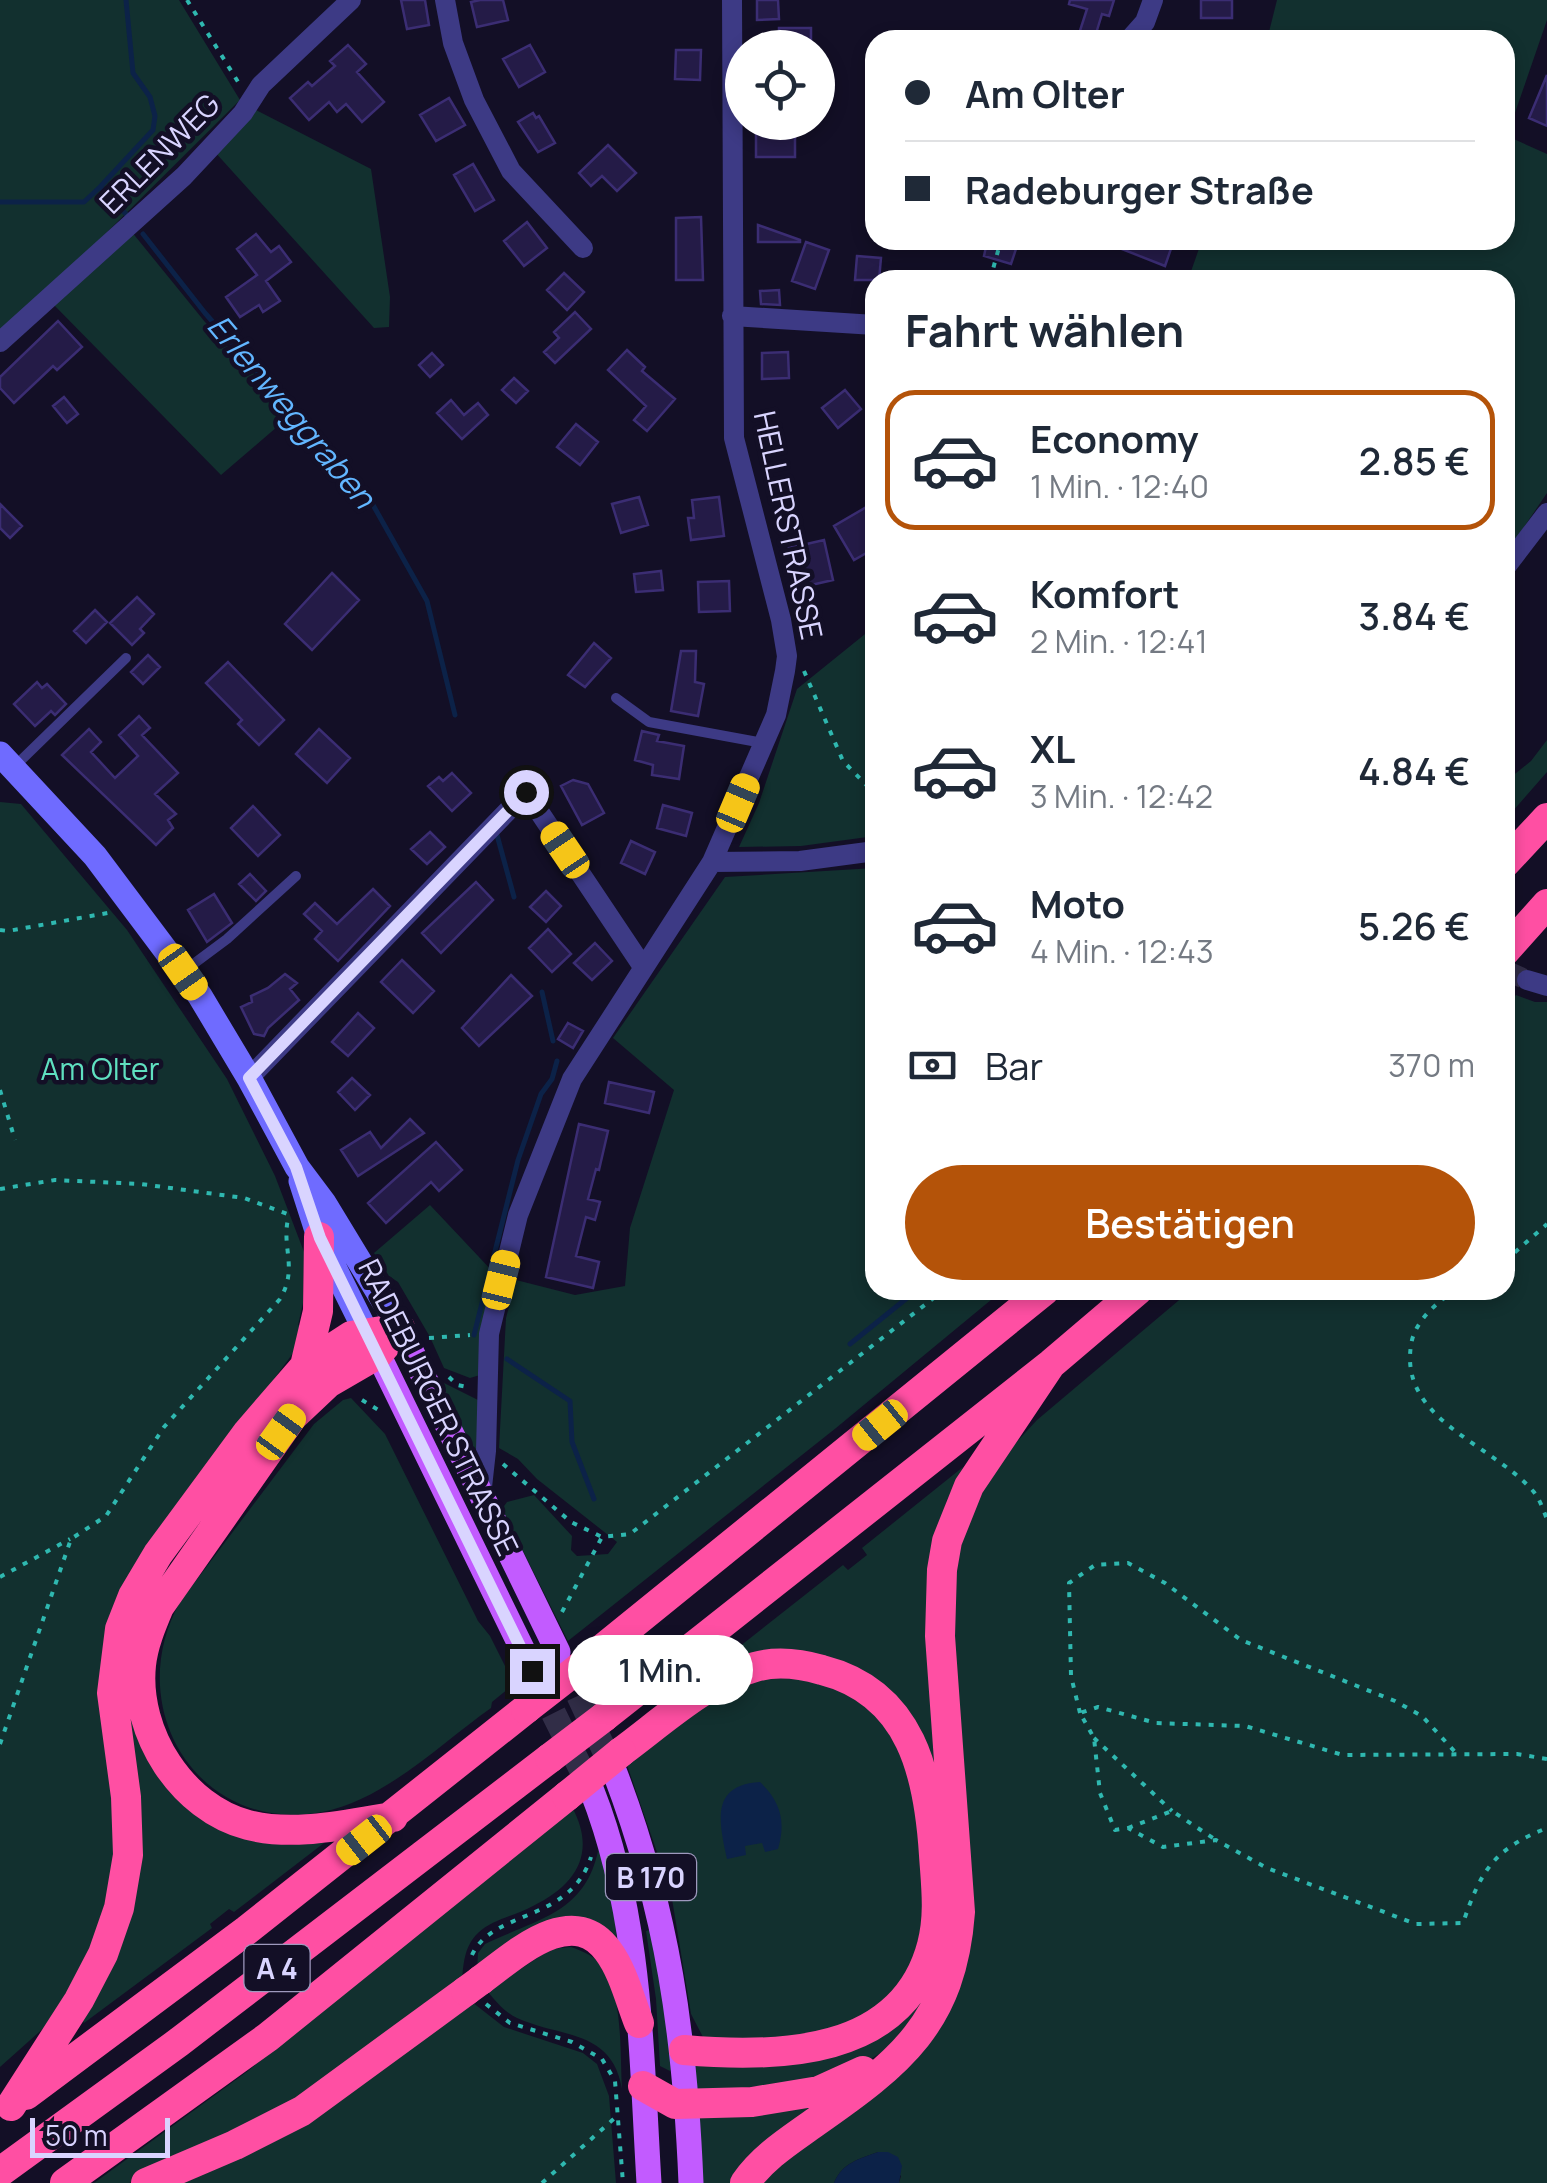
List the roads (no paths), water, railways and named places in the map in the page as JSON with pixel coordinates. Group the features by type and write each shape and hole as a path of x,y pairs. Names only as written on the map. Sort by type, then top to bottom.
{"highway":[{"path":"1515,852 1547,818"},
{"path":"1515,940 1547,904"},
{"path":"306,1366 318,1311 320,1238"},
{"name":"A 4","path":"5,2110 393,1817 526,1709 562,1649 1032,1300"},
{"name":"A 4","path":"0,2172 208,2020 550,1758 1126,1300"},
{"path":"5,2110 80,2000 103,1954 119,1908 128,1856 126,1798 112,1694 120,1629 133,1596 158,1554 248,1432 306,1366 337,1343 372,1343 412,1334"},
{"path":"372,1343 308,1399 182,1570 158,1607 146,1637 140,1667 141,1694 149,1728 165,1763 202,1803 247,1824 302,1831 393,1817"},
{"path":"745,2183 774,2152 896,2062 942,1998 958,1942 960,1912 940,1636 939,1600 947,1541 969,1486 1050,1364"},
{"path":"65,2183 268,2037 706,1690 756,1667 782,1664 809,1666 858,1684 886,1706 908,1733 922,1768 930,1801 938,1906 932,1948 916,1980 896,2007 865,2030 839,2042 810,2048 726,2053 684,2050"},
{"path":"146,2183 302,2111 474,1981 550,1934 582,1932 608,1951 639,2023"},
{"path":"643,2086 675,2104 688,2106 752,2102 819,2091 851,2078 913,2041"}],"main road":[{"name":"RADEBURGER STRASSE","path":"7,761 95,856 183,972 249,1078 296,1167 320,1238 532,1671"},
{"name":"RADEBURGER STRASSE","path":"296,1167 412,1334 481,1497 562,1649"},
{"name":"B 170","path":"618,1763 656,1896 675,1985 684,2050 691,2183"},
{"name":"B 170","path":"579,1794 614,1853 630,1936 648,2183"}],"street":[{"name":"ERLENWEG","path":"0,342 184,176 243,113 261,85 351,0"},
{"path":"446,0 453,44 474,100 511,171 583,248"},
{"name":"HELLERSTRASSE","path":"481,1497 489,1334 518,1214 572,1079 712,862 776,714 785,672 787,656 781,620 734,438 732,0"},
{"path":"1138,30 1153,0"},
{"path":"732,316 865,323"},
{"path":"1515,555 1547,513"},
{"path":"249,1078 526,792 643,967"},
{"path":"712,862 800,861 865,852"}],"lane":[{"path":"7,761 126,658"},
{"path":"616,698 649,722 764,744"},
{"path":"183,972 228,939 296,876"}],"water":[{"path":"760,1782 780,1813 778,1849 765,1852 762,1843 745,1846 746,1855 727,1859 721,1819 725,1798 733,1790"},
{"path":"878,2152 898,2157 902,2166 899,2183 834,2183 846,2166"}],"waterway":[{"name":"Erlenweggraben","path":"126,0 133,73 150,97 155,116 153,130 100,187 128,216"},
{"path":"0,202 84,202 100,187"},
{"name":"Erlenweggraben","path":"143,234 205,313 308,423 368,496 427,601 455,715"},
{"name":"Erlenweggraben","path":"497,835 514,897"},
{"name":"Erlenweggraben","path":"542,992 553,1041"},
{"name":"Erlenweggraben","path":"474,1335 518,1160 557,1061"},
{"path":"850,1344 905,1300"},
{"name":"Erlenweggraben","path":"507,1359 570,1401 572,1442 594,1499"}],"tunnel":[{"path":"1515,975 1527,980"},
{"path":"563,1662 615,1773"},
{"path":"537,1680 592,1791"}],"park label":[{"name":"Am Olter","path":"100,1068"}]}
